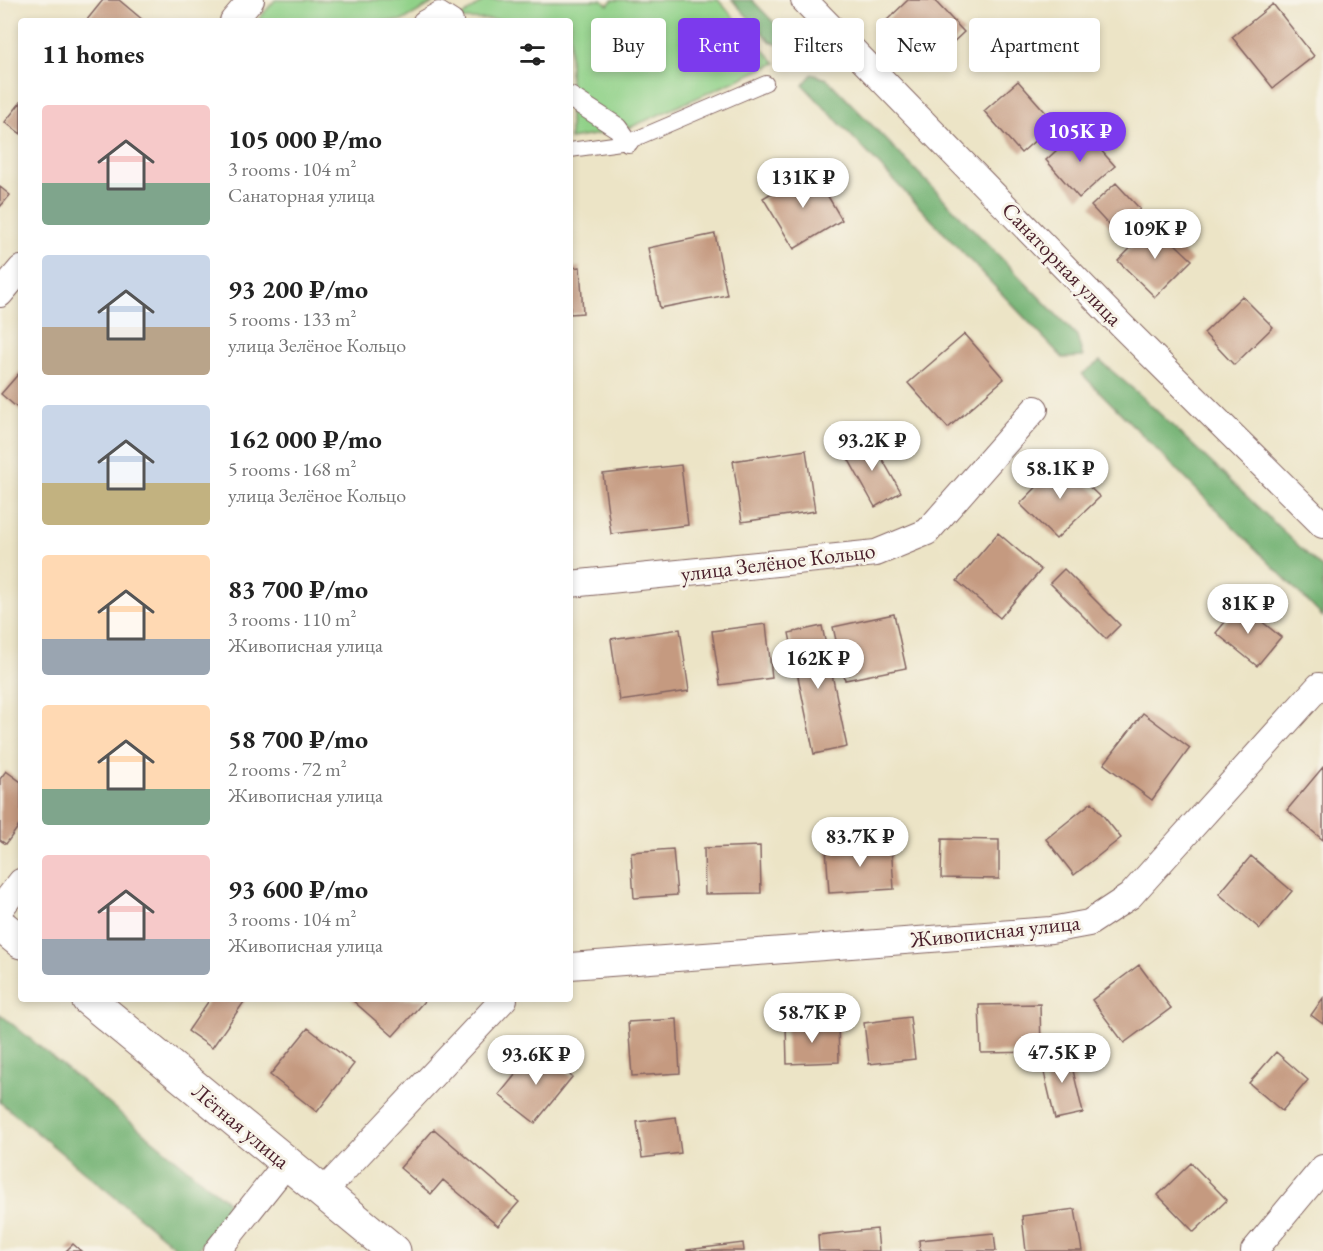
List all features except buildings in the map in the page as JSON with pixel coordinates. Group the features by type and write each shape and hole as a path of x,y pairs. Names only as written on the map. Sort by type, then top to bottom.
{"street":[{"path":"236,18 251,0"},
{"name":"Санаторная улица","path":"804,0 1123,327 1323,525"},
{"path":"428,18 439,12 448,18"},
{"path":"573,99 618,128 628,142"},
{"path":"0,294 18,273"},
{"name":"улица Зелёное Кольцо","path":"573,584 876,553 927,532 1035,410"},
{"name":"Живописная улица","path":"573,966 1051,930 1089,923 1130,896 1319,686"},
{"path":"0,909 18,886"},
{"path":"0,925 18,940"},
{"name":"Лётная улица","path":"92,1002 286,1164 324,1191 394,1251"},
{"path":"324,1191 501,1002"},
{"path":"217,1251 286,1164"},
{"path":"1254,1251 1323,1168"}],"lane":[{"path":"573,150 628,142 766,82"}],"green space":[{"path":"275,0 438,0 407,18 260,18"},
{"path":"485,0 602,0 608,5 612,0 718,0 735,18 678,18 678,72 756,72 629,128 573,93 573,18 459,18"},
{"path":"732,0 752,0 772,21 772,42 760,30 760,18 749,18"},
{"path":"760,46 772,59 772,65 760,70"},
{"path":"812,74 827,79 1077,336 1083,357 1063,358 803,85"},
{"path":"573,107 612,132 573,138"},
{"path":"1100,361 1139,394 1323,569 1323,617 1082,374"},
{"path":"0,1014 234,1207 197,1251 180,1251 0,1102"}]}
